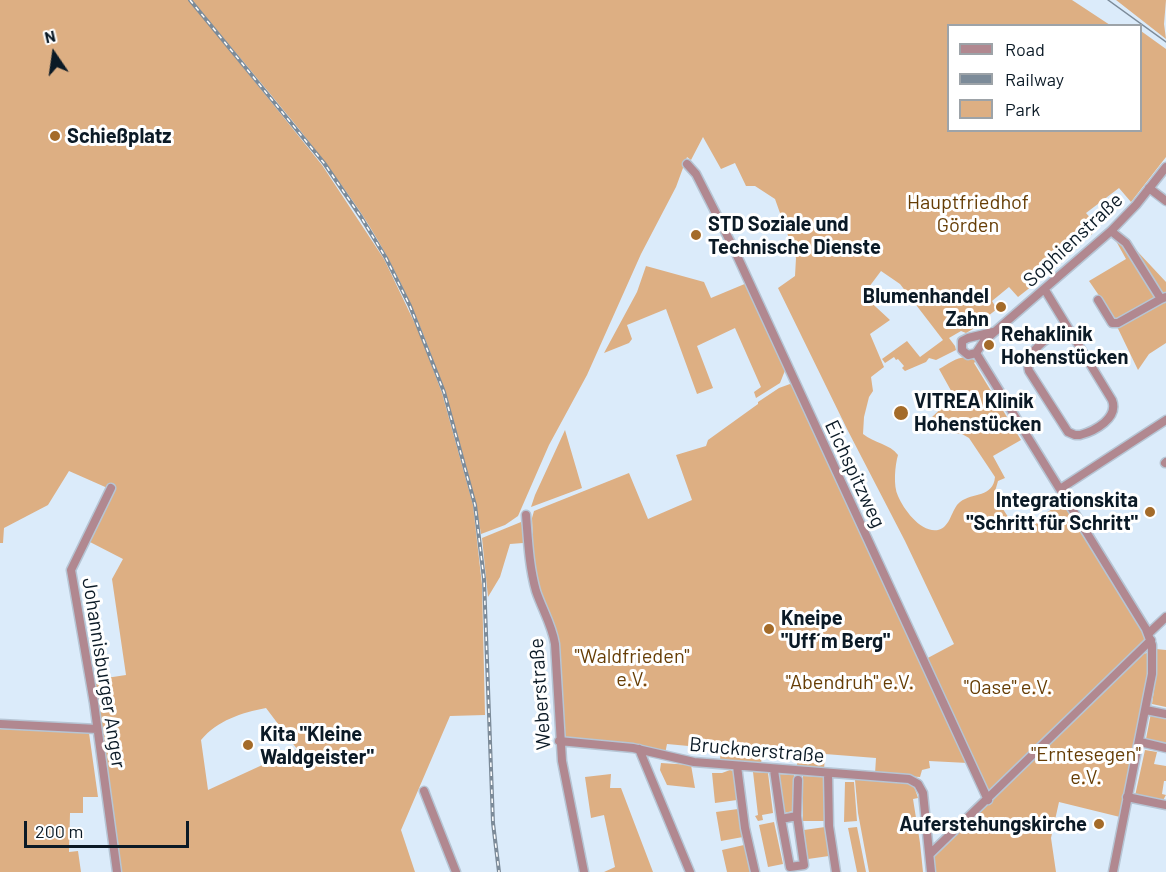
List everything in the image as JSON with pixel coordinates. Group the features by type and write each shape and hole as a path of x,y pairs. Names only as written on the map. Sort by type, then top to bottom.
{"street":[{"name":"Eichspitzweg","path":"687,164 696,174 732,247 988,800"},
{"name":"Sophienstraße","path":"996,331 962,341 962,350 968,355 975,353 984,341 996,331 1044,290 1111,231 1136,206 1166,167"},
{"path":"1149,188 1166,201"},
{"path":"1098,300 1112,323 1118,323 1163,298 1126,243 1111,231"},
{"path":"1044,290 1067,326 1115,406 1109,419 1080,435 1068,432 1029,371 1027,364 1028,358 1034,351 1067,326"},
{"path":"975,353 1150,637 1152,674 1113,872"},
{"path":"1060,489 1166,420"},
{"name":"Johannisburger Anger","path":"111,488 71,570 117,872"},
{"name":"Weberstraße","path":"526,515 531,568 555,644 559,741 584,872"},
{"path":"931,872 930,855 1150,637 1166,617"},
{"path":"1146,710 1166,714"},
{"path":"0,724 97,729"},
{"name":"Brucknerstraße","path":"559,741 639,749 664,757 694,762 909,779 918,784 923,793 930,855"},
{"path":"1140,741 1166,747"},
{"path":"639,749 690,872"},
{"path":"737,766 745,828 755,872"},
{"path":"774,770 791,869 805,868 797,816 798,780"},
{"path":"828,774 829,826 836,872"},
{"path":"424,791 456,872"},
{"path":"1127,797 1166,805"},
{"path":"781,819 797,816"}],"green space":[{"path":"0,0 189,0 322,165 384,259 419,332 442,393 473,505 482,585 485,715 450,716 401,830 415,872 122,872 93,680 126,675 112,579 123,559 88,541 112,490 69,471 48,505 4,528 3,543 0,543","holes":["266,708 297,749 208,790 201,740 215,727 230,718"]},
{"path":"192,0 1072,0 1108,24 947,24 947,132 1142,132 1142,32 1166,49 1166,157 1131,202 1119,188 1086,213 1099,228 1043,276 1040,275 1034,279 1032,286 1018,297 1009,287 992,301 997,309 988,316 985,322 966,333 961,331 949,338 956,350 936,360 929,358 926,362 905,371 898,359 894,357 885,363 882,359 907,341 920,357 943,340 900,284 881,271 863,295 890,320 870,334 884,367 871,377 873,391 869,397 864,417 863,434 891,448 898,455 895,487 909,514 925,528 938,530 942,528 960,502 986,492 991,488 995,477 969,438 962,434 930,430 931,418 954,396 939,369 966,357 976,361 974,363 1021,440 993,456 1005,478 998,481 994,495 1017,531 1065,501 1145,635 1145,641 987,796 924,660 954,644 778,288 795,276 796,258 775,199 755,186 746,186 735,163 721,169 703,137 691,160 687,157 676,187 641,254 587,375 549,445 518,516 505,525 481,534 469,476 441,382 419,324 393,267 342,185"},
{"path":"1116,0 1166,0 1164,24 1166,39"},
{"path":"1123,236 1166,282 1166,343 1149,354 1138,370 1109,310 1089,281 1126,259 1116,241"},
{"path":"646,266 704,282 711,298 747,283 786,368 780,383 756,398 754,392 761,387 735,328 697,346 713,388 697,394 666,309 627,325 632,339 629,343 604,353 637,292"},
{"path":"790,384 794,386 968,763 929,761 930,768 922,770 920,777 875,774 876,758 825,754 824,770 797,768 797,752 762,751 761,766 697,758 720,760 721,749 667,744 665,754 569,738 565,737 562,732 558,646 541,597 534,568 532,518 534,511 629,473 648,519 692,500 676,455 706,446 708,440 758,402 779,388"},
{"path":"565,430 582,488 531,507 535,495"},
{"path":"521,522 525,536 523,543 510,544 500,577 488,597 482,538"},
{"path":"1156,649 1166,650 1166,707 1152,704 1156,676"},
{"name":"\"Erntesegen\" e.V.","path":"1147,653 1146,693 1120,817 1059,802 1051,838 1056,872 935,872 934,856 937,851 1139,655"},
{"path":"1151,713 1166,716 1166,743 1146,739"},
{"path":"0,729 89,733 98,797 83,797 83,813 70,813 69,852 78,851 81,872 0,872"},
{"path":"1145,750 1157,752 1154,764 1166,766 1166,781 1164,781 1162,794 1166,795 1162,802 1135,796"},
{"path":"661,763 691,765 695,788 667,785 660,770"},
{"path":"733,771 737,800 715,803 712,773"},
{"path":"753,772 768,773 773,813 762,815 763,820 758,821 755,816 758,815"},
{"path":"611,774 610,788 621,788 653,872 604,872 615,867 604,815 591,818 585,777"},
{"path":"777,774 794,775 793,811 784,813"},
{"path":"803,776 825,777 825,821 803,821"},
{"path":"855,780 910,782 914,786 918,798 913,799 923,872 869,872 858,813"},
{"path":"845,782 854,782 857,821 844,822"},
{"path":"738,809 743,837 721,841 716,812"},
{"path":"774,822 783,864 768,867 759,825"},
{"path":"825,827 829,856 808,859 804,830"},
{"path":"857,827 866,872 857,872 848,828"},
{"path":"744,845 750,872 727,872 722,850"}],"tram line":[{"path":"1108,0 1141,24"},
{"path":"1142,25 1166,42"}],"railway":[{"path":"190,0 324,163 361,217 386,258 410,306 444,392 475,505 484,579 493,823 499,872"}],"place":[{"name":"Schießplatz","path":"55,136"},
{"name":"STD Soziale und Technische Dienste","path":"696,235"},
{"name":"Blumenhandel Zahn","path":"1001,307"},
{"name":"Rehaklinik Hohenstücken","path":"989,345"},
{"name":"VITREA Klinik Hohenstücken","path":"901,413"},
{"name":"Integrationskita \"Schritt für Schritt\"","path":"1150,512"},
{"name":"Kneipe \"Uff´m Berg\"","path":"769,629"},
{"name":"Kita \"Kleine Waldgeister\"","path":"248,745"},
{"name":"Auferstehungskirche","path":"1099,824"}],"park label":[{"name":"Hauptfriedhof Görden","path":"968,214"},
{"name":"\"Waldfrieden\" e.V.","path":"632,668"},
{"name":"\"Abendruh\" e.V.","path":"850,682"},
{"name":"\"Oase\" e.V.","path":"1008,687"}]}
